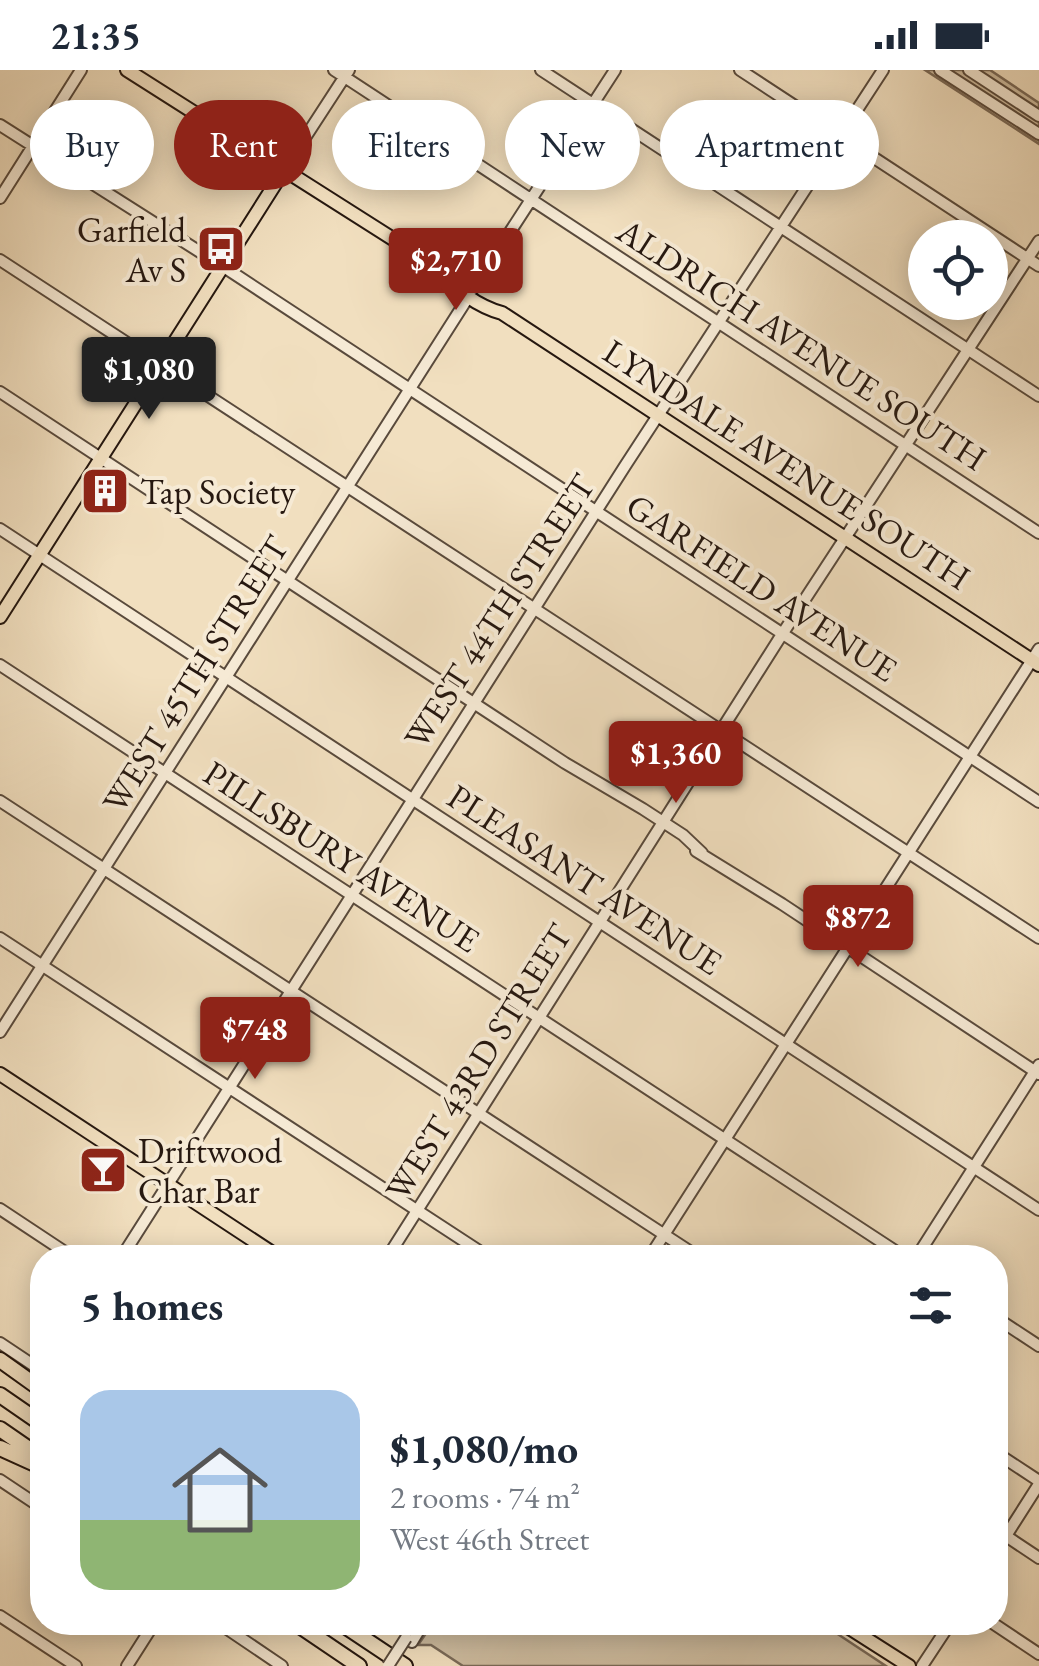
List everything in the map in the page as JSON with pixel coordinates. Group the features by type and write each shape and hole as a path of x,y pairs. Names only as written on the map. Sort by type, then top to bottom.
{"highway":[{"path":"0,1360 30,1381"},
{"path":"0,1395 30,1416"},
{"path":"1,1429 30,1450"},
{"path":"0,1448 30,1462"},
{"path":"313,1635 359,1666"},
{"path":"358,1635 405,1666"}],"main road":[{"name":"LYNDALE AVENUE SOUTH","path":"127,70 174,100"},
{"name":"LYNDALE AVENUE SOUTH","path":"312,188 495,304 502,313 845,538 1037,658"},
{"path":"0,617 271,190"},
{"path":"0,1074 260,1245"},
{"path":"860,1635 909,1666"}],"street":[{"path":"62,100 81,70"},
{"path":"541,70 587,100"},
{"name":"WEST 45TH STREET","path":"594,100 615,70"},
{"path":"740,70 786,100"},
{"name":"WEST 44TH STREET","path":"863,100 883,70"},
{"path":"940,70 1039,134"},
{"path":"969,70 1039,116"},
{"path":"312,123 342,72"},
{"name":"ALDRICH AVENUE SOUTH","path":"342,72 530,200 1039,532"},
{"name":"GARFIELD AVENUE","path":"0,126 30,145"},
{"path":"640,134 1039,396"},
{"path":"0,198 30,152"},
{"path":"879,161 1039,266"},
{"name":"GARFIELD AVENUE","path":"101,190 1039,802"},
{"name":"WEST 45TH STREET","path":"0,1032 536,190"},
{"name":"WEST 44TH STREET","path":"129,1245 804,190"},
{"name":"WEST 43RD STREET","path":"395,1245 782,634 1039,241"},
{"path":"0,260 162,362 1039,938"},
{"path":"0,392 1038,1070 924,1245"},
{"name":"PLEASANT AVENUE","path":"0,529 1039,1210"},
{"path":"657,1245 970,756 1037,658"},
{"name":"PILLSBURY AVENUE","path":"0,665 886,1245"},
{"path":"0,801 680,1245"},
{"path":"0,938 470,1245"},
{"path":"0,1209 54,1245"},
{"path":"1008,1325 1039,1346"},
{"path":"0,1343 30,1362"},
{"path":"1008,1461 1039,1482 1008,1533"},
{"path":"0,1480 30,1500"},
{"path":"1008,1537 1039,1558"},
{"path":"0,1616 76,1666"},
{"path":"1008,1633 1039,1654"},
{"path":"127,1666 146,1635"},
{"path":"236,1635 282,1666"},
{"path":"396,1666 411,1635"},
{"path":"388,1666 413,1635"},
{"path":"922,1666 942,1635"}],"shaded area":[{"path":"925,70 990,70 1039,103 1039,144"},
{"path":"425,1635 839,1635 886,1666 463,1666 431,1645 418,1645"}],"place":[{"name":"Garfield Av S","path":"221,249"},
{"name":"Tap Society","path":"105,491"},
{"name":"Driftwood Char Bar","path":"103,1170"}]}
